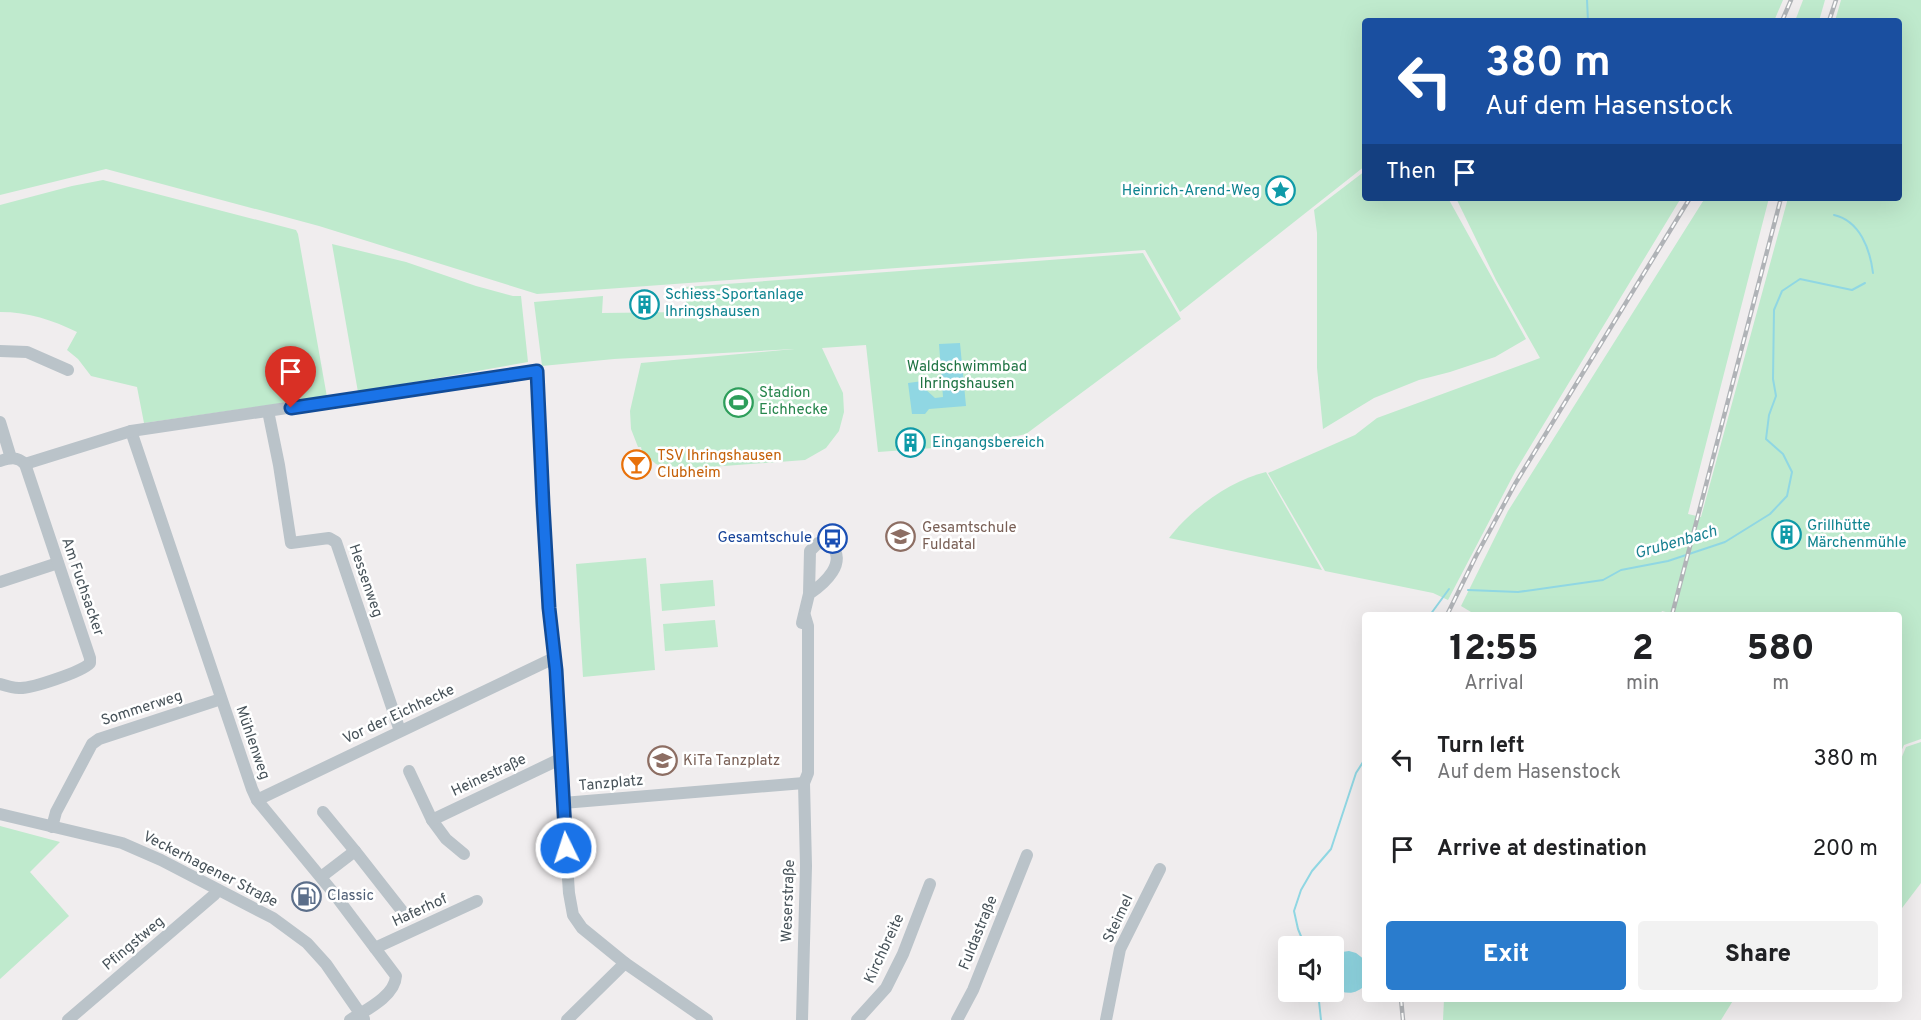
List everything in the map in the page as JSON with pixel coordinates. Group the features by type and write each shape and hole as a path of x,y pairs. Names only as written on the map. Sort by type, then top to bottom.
{"street":[{"path":"0,351 27,352 68,370"},
{"path":"0,422 6,460 20,459 25,465 131,431 537,371 543,504 569,893 573,915 582,928 625,963 707,1020"},
{"name":"Hessenweg","path":"268,411 291,543 329,538 336,542 400,731"},
{"name":"Mühlenweg","path":"131,431 257,800 321,877 396,976 395,984 390,991 358,1018"},
{"name":"Am Fuchsacker","path":"0,684 20,689 81,669 90,663 25,465"},
{"name":"Weserstraße","path":"802,1020 806,866 804,783 801,774 801,625 809,594 810,552 818,543 825,542 833,546 836,561 833,573 809,594"},
{"path":"0,582 58,563"},
{"name":"Vor der Eichhecke","path":"257,800 554,658"},
{"name":"Sommerweg","path":"52,827 56,812 92,744 99,739 221,699"},
{"name":"Heinestraße","path":"432,820 560,759"},
{"path":"409,771 432,820 446,839 464,854"},
{"name":"Tanzplatz","path":"563,803 804,783"},
{"path":"322,812 406,916"},
{"name":"Veckerhagener Straße","path":"0,814 122,843 161,860 273,918 307,943 326,964 358,1018"},
{"path":"321,877 355,851"},
{"name":"Fuldastraße","path":"957,1020 973,990 1027,855"},
{"name":"Steimel","path":"1106,1020 1120,949 1160,869"},
{"name":"Kirchbreite","path":"857,1020 886,988 903,954 930,884"},
{"name":"Pfingstweg","path":"68,1020 214,896 218,890"},
{"name":"Haferhof","path":"375,948 477,901"},
{"path":"567,1020 625,963"}],"green space":[{"path":"0,0 1783,0 1775,18 1362,18 1362,168 1180,312 1145,250 537,294 319,226 106,169 0,195"},
{"path":"1803,0 1825,0 1820,18 1796,18"},
{"path":"1841,0 1921,0 1921,739 1904,745 1902,749 1902,612 1471,612 1461,606 1508,511 1703,201 1768,201 1688,514 1701,517 1787,201 1902,201 1902,18 1836,18"},
{"path":"1362,173 1362,201 1450,201 1526,339 1495,357 1419,380 1374,398 1323,429 1317,368 1317,233 1314,210"},
{"path":"103,180 296,230 327,397 144,423 137,387 91,376 78,359 67,350 77,332 21,313 0,312 0,205"},
{"path":"1457,201 1679,201 1516,470 1448,600 1433,593 1325,571 1268,473 1355,435 1377,418 1540,358 1496,280"},
{"path":"332,244 406,262 476,286 521,296 528,362 358,392"},
{"name":"Waldschwimmbad Ihringshausen","path":"1143,253 1181,319 1026,434 976,445 878,452 866,345 822,348 843,393 844,412 839,431 826,448 805,460 670,470 656,464 642,452 631,429 630,411 641,363 794,349 614,359 542,366 534,302 603,296 602,313 687,312 685,287"},
{"path":"1266,472 1322,570 1169,538 1188,517 1225,489"},
{"path":"646,558 655,670 583,677 576,564"},
{"path":"713,580 715,606 662,611 660,584"},
{"path":"715,620 718,647 665,651 663,624"},
{"path":"1921,742 1921,883 1902,908 1902,757 1906,747"},
{"path":"0,826 60,842 30,872 69,916 0,979"},
{"path":"1444,1002 1732,1002 1721,1020 1443,1020"}],"water":[{"path":"960,343 966,406 929,409 925,414 912,414 908,383 923,381 924,388 935,398 943,397 939,344"},
{"path":"1349,951 1362,958 1362,988 1350,993 1344,992 1344,952"}],"waterway":[{"name":"Grubenbach","path":"1587,0 1588,18"},
{"name":"Grubenbach","path":"1834,215 1851,223 1862,237 1873,273"},
{"name":"Grubenbach","path":"1468,590 1518,592 1603,580 1621,570 1668,561 1725,542 1770,514 1787,496 1792,472 1783,454 1766,439 1769,415 1776,396 1773,379 1774,310 1782,291 1800,279 1852,290 1865,283"},
{"name":"Grubenbach","path":"1432,612 1449,589"},
{"name":"Grubenbach","path":"1301,936 1294,911 1301,890 1312,871 1331,849 1356,773 1362,764"},
{"name":"Grubenbach","path":"1319,1002 1321,1020"}],"railway":[{"path":"1783,18 1791,0"},
{"path":"1830,18 1836,0"},
{"path":"1448,612 1515,484 1688,201"},
{"path":"1673,612 1780,201"},
{"path":"1401,1002 1403,1020"}],"place":[{"name":"Heinrich-Arend-Weg","path":"1281,191"},
{"name":"Schiess-Sportanlage Ihringshausen","path":"644,304"},
{"name":"Stadion Eichhecke","path":"738,402"},
{"name":"Eingangsbereich","path":"911,443"},
{"name":"TSV Ihringshausen Clubheim","path":"636,465"},
{"name":"Grillhütte Märchenmühle","path":"1786,535"},
{"name":"Gesamtschule Fuldatal","path":"901,537"},
{"name":"Gesamtschule","path":"833,538"},
{"name":"KiTa Tanzplatz","path":"662,761"},
{"name":"Classic","path":"306,896"}],"route":[{"path":"291,408 537,371 549,608 556,670 566,848"}]}
